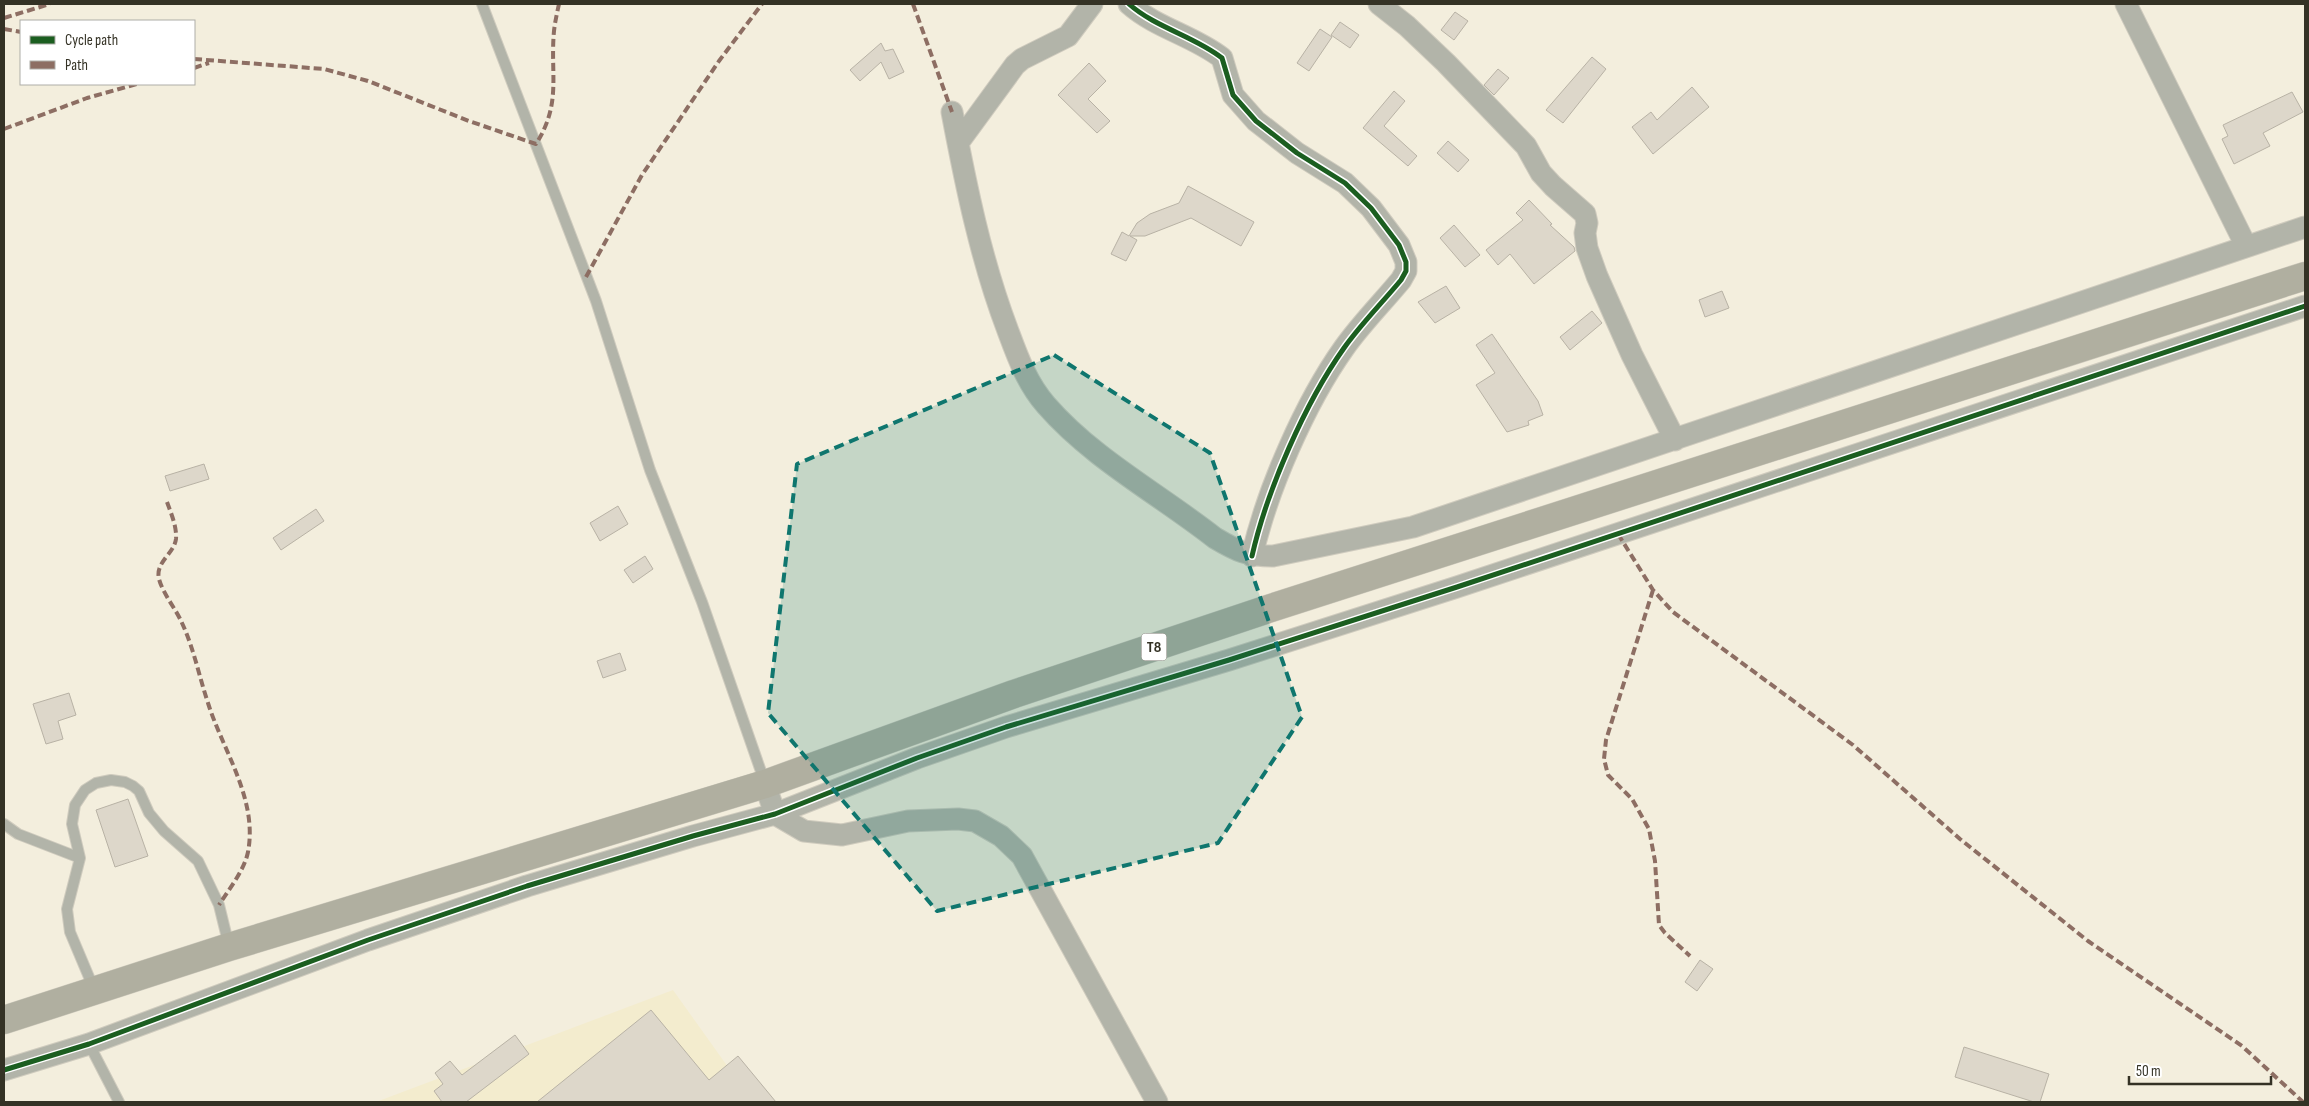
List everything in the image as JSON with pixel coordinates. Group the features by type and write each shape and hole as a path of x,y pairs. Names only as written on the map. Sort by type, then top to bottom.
{"highway":[{"name":"T8","path":"4,1020 229,947 765,784 1014,694 1262,611 2305,276"}],"street":[{"path":"958,143 1015,64 1068,36 1092,4"},
{"path":"1129,4 1147,18 1200,44 1222,58 1233,95 1256,121 1297,154 1345,183 1371,208 1399,245 1406,262 1406,271 1401,280 1345,347 1319,388 1273,488 1257,533 1252,556"},
{"path":"1379,4 1407,26 1446,63 1526,146 1542,173 1553,186 1585,214 1587,248 1598,276 1632,355 1675,440"},
{"path":"2126,4 2246,246"},
{"path":"952,112 979,243 994,295 1019,362 1030,384 1046,405 1093,449 1215,538 1232,548 1252,556 1273,556 1412,527 2305,227"},
{"path":"4,1070 88,1044 368,940 517,889 693,836 775,814 917,758 1006,727 1457,587 2305,306"},
{"path":"765,784 775,814 804,831 842,836 908,822 958,819 975,821 1001,836 1022,856 1157,1102"}],"lane":[{"path":"482,4 596,301 650,470 702,602 765,784"},
{"path":"95,991 70,932 67,909 80,858 72,824 75,805 85,790 96,783 111,780 125,782 133,786 139,791 149,813 164,831 198,861 218,905 229,947"},
{"path":"4,824 18,834 80,858"},
{"path":"88,1044 119,1102"}],"highlighted area":[{"path":"1054,355 1210,453 1302,717 1218,843 937,911 768,713 797,464"}],"shaded area":[{"path":"673,990 753,1102 376,1102"}],"building":[{"path":"1455,12 1468,21 1454,40 1441,30"},
{"path":"1340,22 1359,35 1350,48 1331,35"},
{"path":"1320,29 1332,37 1309,71 1297,63"},
{"path":"881,43 885,51 893,49 904,72 889,79 881,62 860,81 850,70"},
{"path":"1592,57 1606,69 1563,123 1546,110"},
{"path":"1089,63 1106,81 1088,99 1110,121 1097,133 1058,95"},
{"path":"1498,69 1509,78 1494,95 1484,85"},
{"path":"1692,87 1709,107 1653,154 1632,127 1651,112 1657,120"},
{"path":"1394,91 1405,101 1384,126 1417,156 1408,166 1363,128"},
{"path":"2292,92 2303,112 2263,133 2270,146 2234,164 2222,139 2228,136 2223,125"},
{"path":"1448,141 1469,160 1458,172 1437,153"},
{"path":"1188,186 1254,222 1241,246 1191,218 1145,236 1130,236 1137,240 1126,261 1111,254 1122,232 1129,236 1137,223 1150,214 1179,203"},
{"path":"1529,200 1552,224 1550,225 1574,247 1575,251 1534,284 1510,254 1498,265 1486,250 1523,220 1516,213"},
{"path":"1454,225 1480,255 1465,267 1440,238"},
{"path":"1446,286 1460,308 1435,323 1418,302"},
{"path":"1722,291 1729,308 1705,317 1699,300"},
{"path":"1592,311 1602,323 1570,350 1560,337"},
{"path":"1492,334 1538,401 1543,415 1528,421 1529,425 1507,432 1476,385 1495,373 1476,345"},
{"path":"204,464 209,479 170,491 165,476"},
{"path":"618,506 628,524 600,541 590,523"},
{"path":"316,509 324,521 281,550 273,538"},
{"path":"645,556 653,569 633,583 624,570"},
{"path":"620,653 626,670 603,678 597,661"},
{"path":"69,693 76,715 58,721 63,739 46,744 33,704"},
{"path":"128,799 148,856 115,867 96,810"},
{"path":"1700,960 1713,969 1697,991 1685,982"},
{"path":"651,1010 709,1080 738,1056 776,1102 537,1102"},
{"path":"515,1035 529,1054 466,1102 442,1102 434,1091 443,1084 435,1073 450,1061 462,1075"},
{"path":"1964,1047 2049,1074 2040,1102 2034,1102 1955,1077"}],"marked path":[{"path":"4,18 50,4"},
{"path":"195,59 324,69 368,81 469,121 536,144 544,129 552,102 554,31 559,4"},
{"path":"586,277 642,175 719,61 762,4"},
{"path":"913,4 952,112"},
{"path":"4,29 20,32"},
{"path":"195,68 209,63"},
{"path":"4,129 87,98 133,85"},
{"path":"167,502 175,525 176,539 175,544 162,563 158,573 159,579 186,633 214,721 244,794 248,813 250,832 246,859 236,880 219,905"},
{"path":"1618,534 1653,590 1673,612 1853,745 1960,839 2088,941 2242,1046 2303,1102"},
{"path":"1653,590 1606,740 1604,759 1608,775 1632,799 1649,829 1655,861 1659,925 1690,956"}],"cycle path":[{"path":"1129,4 1151,19 1211,50 1222,58 1233,95 1256,121 1297,153 1345,183 1371,208 1399,245 1406,262 1406,271 1401,280 1344,348 1315,394 1277,476 1252,556"},
{"path":"4,1070 89,1044 368,940 527,886 693,836 775,814 917,758 1006,727 1229,660 1457,587 2305,306"}]}
